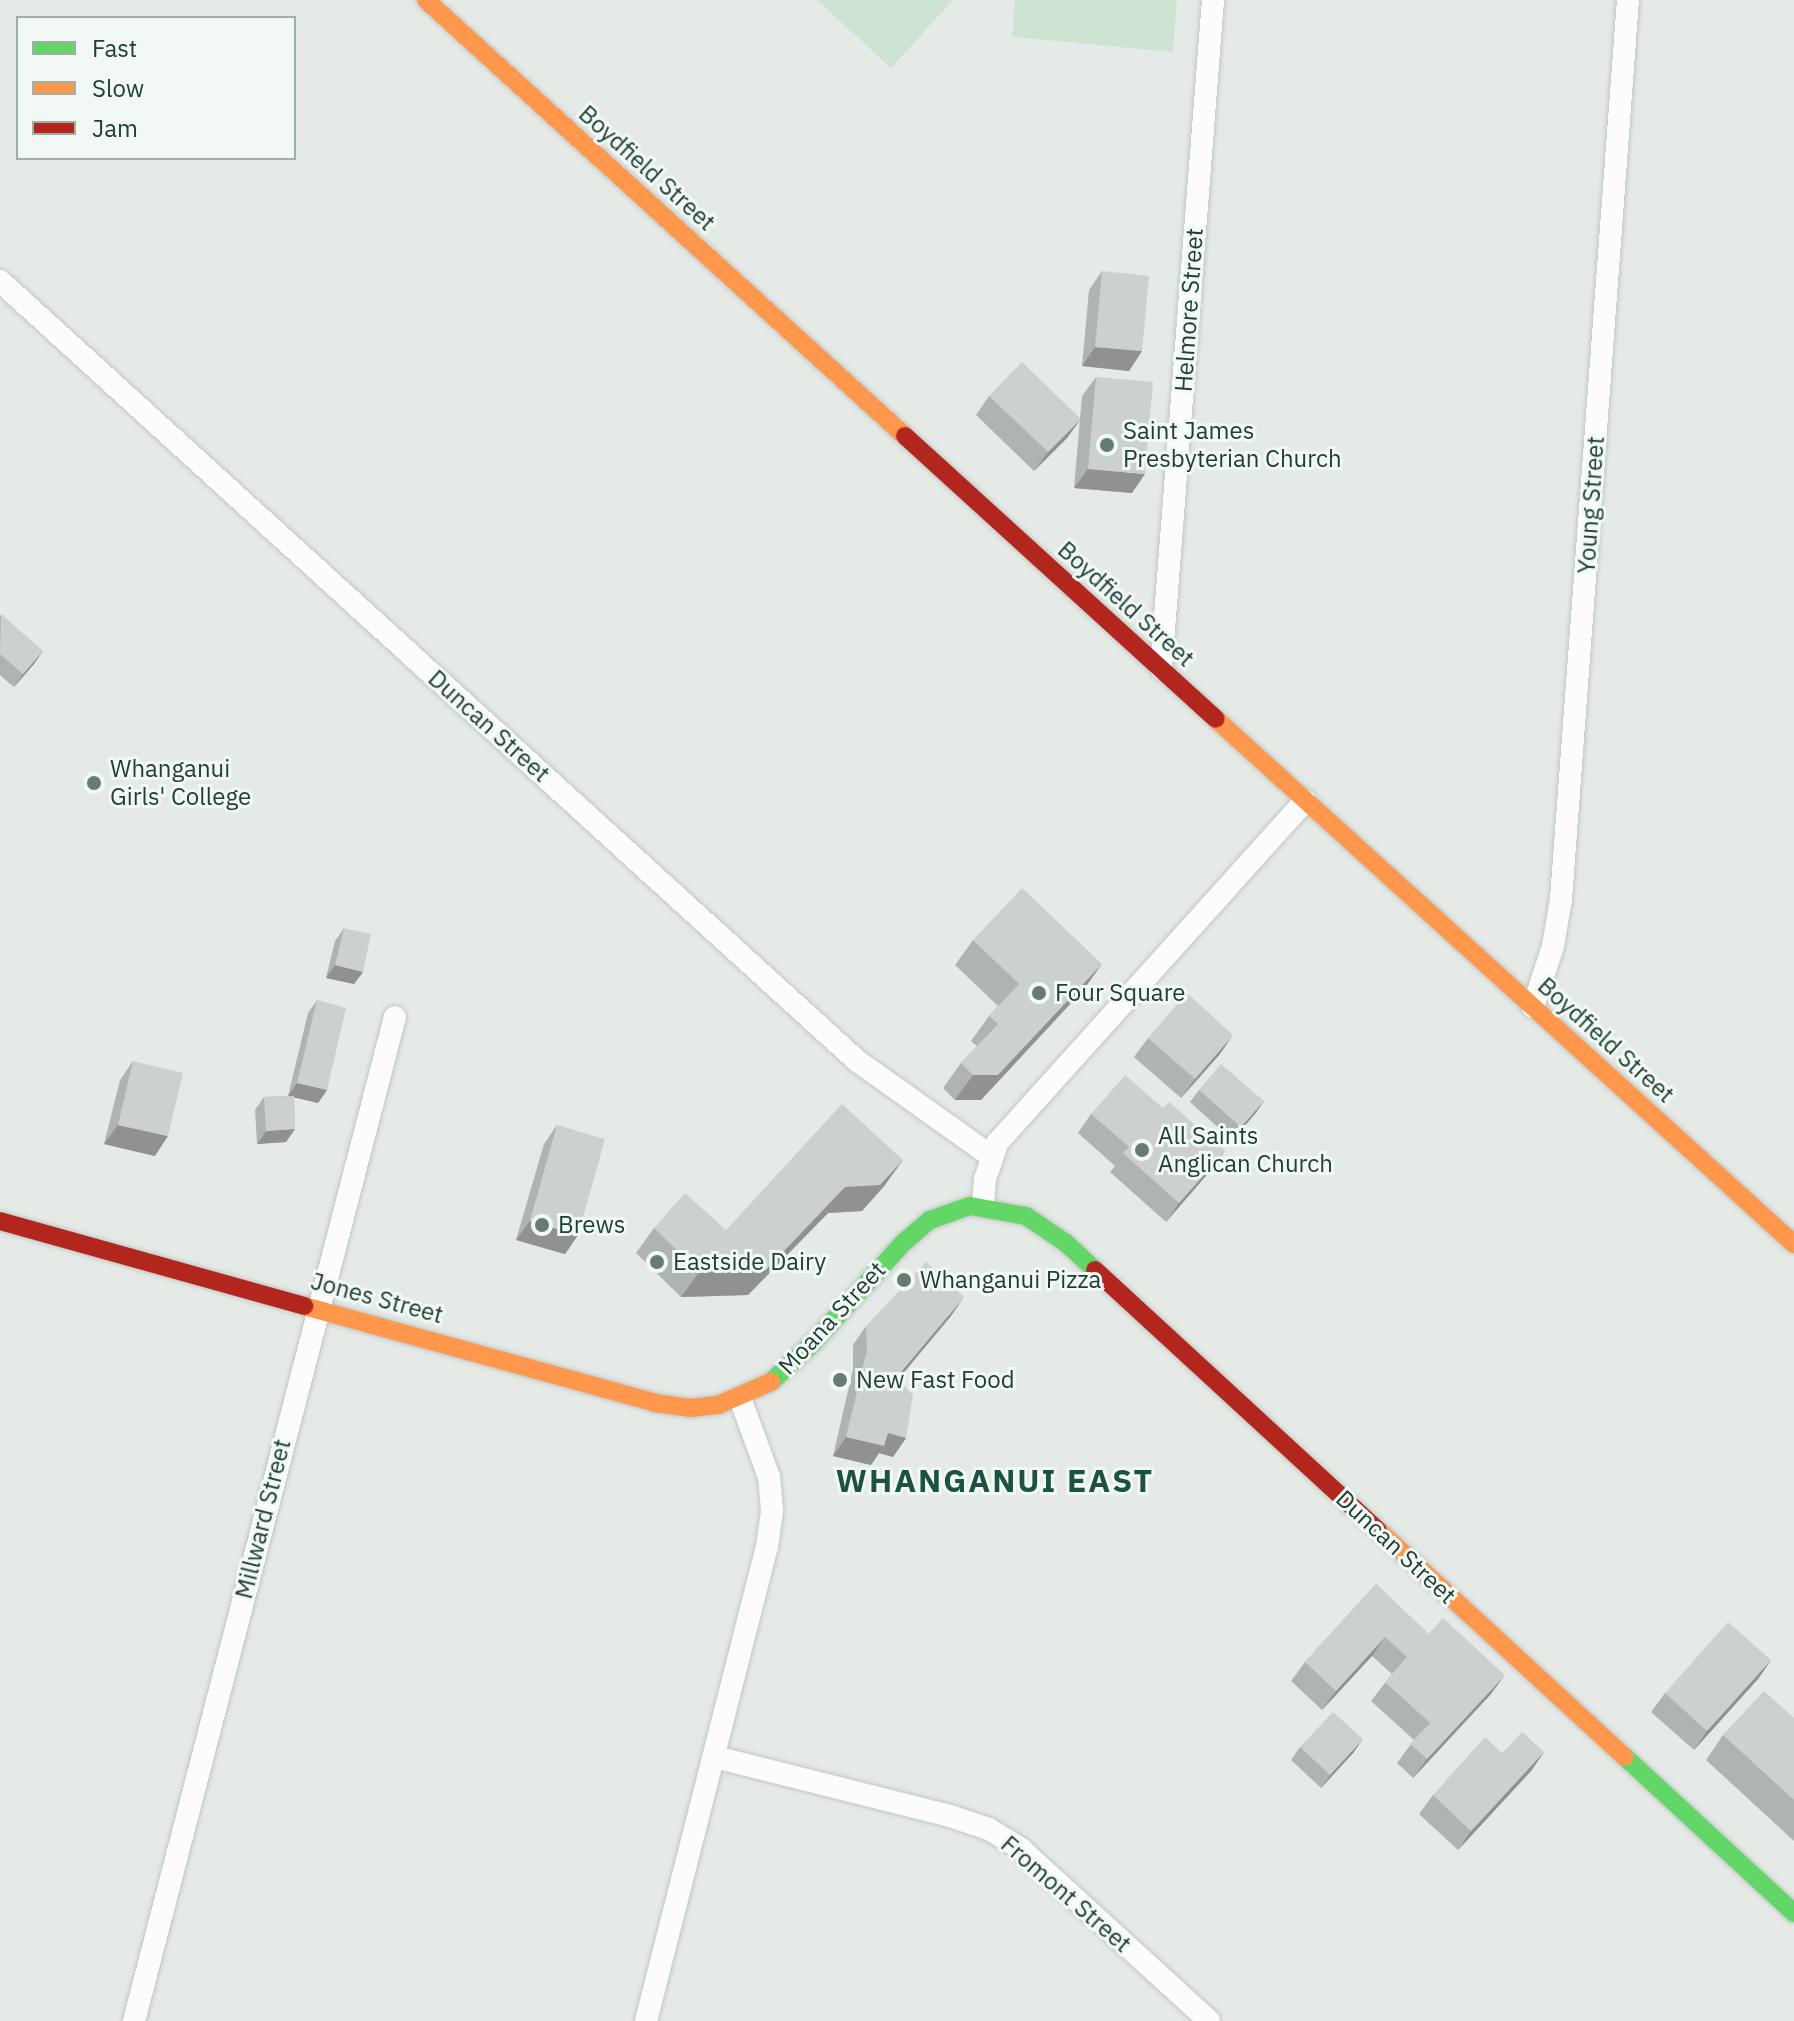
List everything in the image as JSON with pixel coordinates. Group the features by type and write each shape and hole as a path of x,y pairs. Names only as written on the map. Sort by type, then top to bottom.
{"main road":[{"name":"Boydfield Street","path":"426,0 1794,1244"},
{"name":"Moana Street","path":"740,1398 769,1384 793,1364 913,1233 943,1214 983,1206"},
{"name":"Duncan Street","path":"983,1206 1026,1216 1066,1243 1794,1913"},
{"name":"Jones Street","path":"0,1221 655,1403 690,1408 740,1398"}],"street":[{"name":"Helmore Street","path":"1161,668 1213,0"},
{"name":"Young Street","path":"1533,1007 1553,946 1561,899 1628,0"},
{"name":"Duncan Street","path":"0,281 856,1060 991,1156"},
{"path":"983,1206 991,1156 998,1142 1305,801"},
{"name":"Millward Street","path":"134,2021 395,1017"},
{"path":"646,2021 767,1547 772,1510 762,1451 740,1398"},
{"name":"Fromont Street","path":"715,1757 950,1816 989,1829 1022,1850 1209,2021"}],"green space":[{"path":"817,0 953,0 891,68"},
{"path":"1015,0 1177,0 1173,52 1012,37"}],"building":[{"path":"1102,271 1149,276 1142,351 1095,347"},
{"path":"1022,362 1081,419 1048,452 989,396"},
{"name":"Saint James Presbyterian Church","path":"1096,377 1153,382 1145,474 1088,469"},
{"path":"1,614 43,651 23,674 0,654"},
{"path":"1022,888 1102,964 998,1075 973,1075 961,1063 998,1024 989,1016 1019,984 973,940"},
{"path":"344,928 371,934 363,972 335,965"},
{"path":"1187,993 1233,1035 1195,1079 1148,1038"},
{"path":"317,1000 346,1008 327,1090 297,1083"},
{"path":"133,1061 183,1073 168,1136 118,1125"},
{"path":"1221,1064 1264,1101 1241,1127 1199,1090"},
{"name":"All Saints Anglican Church","path":"1125,1075 1163,1108 1169,1102 1225,1151 1179,1203 1123,1153 1129,1147 1091,1114"},
{"path":"294,1096 295,1129 266,1131 264,1097"},
{"path":"842,1104 903,1160 880,1185 845,1187 766,1270 699,1272 654,1228 685,1193 726,1230"},
{"path":"557,1125 605,1139 578,1235 530,1221"},
{"path":"926,1262 964,1297 896,1378 913,1395 906,1438 888,1433 884,1446 846,1437 867,1350 866,1326"},
{"path":"1376,1584 1429,1634 1443,1618 1505,1675 1427,1759 1410,1744 1430,1723 1385,1682 1407,1657 1385,1637 1336,1691 1305,1662"},
{"path":"1728,1622 1771,1660 1707,1731 1665,1693"},
{"path":"1764,1691 1794,1718 1794,1800 1723,1735"},
{"path":"1333,1712 1363,1739 1330,1775 1300,1747"},
{"path":"1522,1732 1544,1752 1471,1831 1433,1795 1485,1737 1502,1753"}],"traffic: fast":[{"path":"771,1382 812,1344 902,1244 930,1220 970,1206 1026,1216 1066,1243 1095,1270"},
{"path":"1625,1757 1794,1913"}],"traffic: slow":[{"path":"426,0 905,436"},
{"path":"1216,719 1794,1244"},
{"path":"304,1306 655,1403 690,1408 718,1405 771,1382"},
{"path":"1378,1530 1625,1757"}],"traffic: jam":[{"path":"905,436 1216,719"},
{"path":"0,1221 304,1306"},
{"path":"1095,1270 1378,1530"}],"place":[{"name":"Saint James Presbyterian Church","path":"1107,445"},
{"name":"Whanganui Girls' College","path":"94,783"},
{"name":"Four Square","path":"1039,993"},
{"name":"All Saints Anglican Church","path":"1142,1150"},
{"name":"Brews","path":"542,1225"},
{"name":"Eastside Dairy","path":"657,1262"},
{"name":"Whanganui Pizza","path":"904,1280"},
{"name":"New Fast Food","path":"840,1380"}],"district":[{"name":"WHANGANUI EAST","path":"995,1480"}]}
